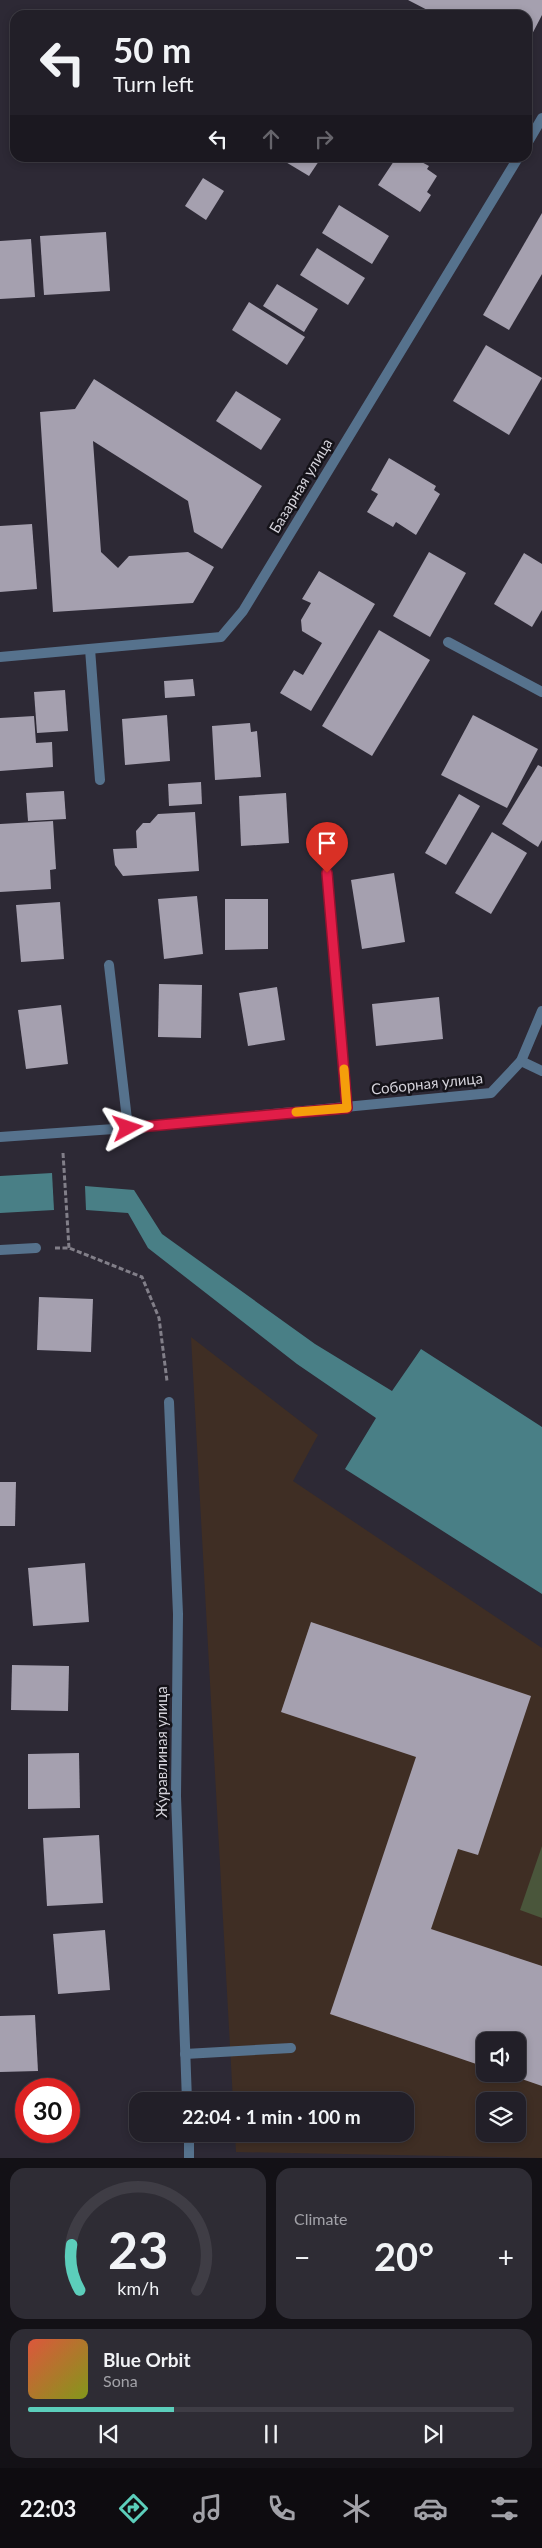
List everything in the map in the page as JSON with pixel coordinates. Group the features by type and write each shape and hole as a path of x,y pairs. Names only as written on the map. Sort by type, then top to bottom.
{"street":[{"path":"532,135 542,118"},
{"name":"Базарная улица","path":"0,657 221,637 243,611 516,162"},
{"path":"448,642 542,692"},
{"path":"90,649 100,780"},
{"path":"327,873 347,1108"},
{"path":"109,965 128,1128"},
{"name":"Соборная улица","path":"0,1137 62,1134 347,1108 491,1092 521,1061 542,1012"},
{"path":"521,1061 542,1071"},
{"path":"0,1250 36,1248"},
{"name":"Журавлиная улица","path":"169,1402 178,1614 176,1796 187,2092"},
{"path":"186,2054 291,2048"},
{"path":"189,2142 190,2158"}],"path":[{"path":"62,1134 69,1248"},
{"path":"36,1248 69,1248 142,1277 159,1318 169,1402"}],"shaded area":[{"path":"191,1337 318,1435 293,1481 542,1648 542,2158 236,2152 235,2142 414,2142 414,2092 233,2092"}],"green space":[{"path":"542,1846 542,1918 520,1910"}],"water":[{"path":"52,1173 54,1210 0,1213 0,1176"},
{"path":"85,1186 134,1190 162,1234 315,1344 392,1391 421,1349 542,1427 542,1594 345,1469 376,1418 297,1364 148,1248 128,1213 86,1210"}],"building":[{"path":"408,0 542,0 542,15 532,34 532,10 427,10"},
{"path":"286,162 318,162 309,176"},
{"path":"393,162 422,162 429,166 427,169 437,176 427,192 431,195 420,212 378,185"},
{"path":"203,178 224,191 206,220 185,206"},
{"path":"339,205 389,236 372,264 322,233"},
{"path":"542,213 542,274 509,330 483,315"},
{"path":"106,232 110,291 44,295 40,236"},
{"path":"31,239 35,297 0,299 0,241"},
{"path":"317,248 365,278 348,305 300,275"},
{"path":"277,284 318,309 304,332 263,306"},
{"path":"249,302 305,337 287,365 232,330"},
{"path":"486,345 542,378 509,435 453,401"},
{"path":"94,379 262,486 222,549 194,532 188,501 93,441 101,552 118,568 129,556 188,552 214,567 193,603 53,612 40,412 75,409"},
{"path":"236,391 281,419 261,450 216,421"},
{"path":"389,458 436,486 434,490 440,494 416,535 396,522 393,527 367,512 378,494 371,490"},
{"path":"32,524 37,589 0,592 0,526"},
{"path":"429,552 466,573 430,637 393,616"},
{"path":"524,553 542,564 542,610 532,627 494,604"},
{"path":"319,571 375,604 311,711 280,693 294,670 303,675 322,643 302,631 301,620 311,603 302,599"},
{"path":"379,630 430,660 372,756 322,726"},
{"path":"193,679 195,696 165,698 164,681"},
{"path":"65,690 68,731 37,733 34,692"},
{"path":"167,715 170,761 125,765 122,719"},
{"path":"473,715 538,749 507,808 441,775"},
{"path":"34,716 36,743 52,742 53,767 0,771 0,718"},
{"path":"250,723 251,732 257,731 261,777 215,780 212,726"},
{"path":"538,765 542,767 542,840 538,847 502,824"},
{"path":"201,782 202,804 169,806 168,784"},
{"path":"64,791 66,819 28,821 26,793"},
{"path":"286,793 289,843 241,846 239,796"},
{"path":"459,794 480,806 446,865 425,853"},
{"path":"195,812 199,871 123,876 115,865 113,849 137,848 136,831 143,823 150,823 158,814"},
{"path":"53,821 56,869 50,870 51,889 0,892 0,824"},
{"path":"492,832 527,853 491,914 455,893"},
{"path":"394,873 405,942 362,949 351,880"},
{"path":"197,896 203,954 164,959 158,899"},
{"path":"225,899 268,899 268,949 225,950"},
{"path":"60,902 64,959 21,962 16,905"},
{"path":"159,984 202,985 201,1038 158,1037"},
{"path":"277,987 285,1040 248,1046 239,993"},
{"path":"439,997 443,1039 376,1046 372,1004"},
{"path":"61,1005 68,1064 26,1069 18,1010"},
{"path":"39,1297 93,1299 91,1352 37,1350"},
{"path":"0,1482 16,1482 15,1526 0,1526"},
{"path":"85,1563 89,1622 33,1626 28,1568"},
{"path":"311,1622 531,1696 478,1855 458,1849 431,1929 542,1966 542,2086 526,2081 526,2032 476,2032 476,2064 330,2014 416,1757 281,1712"},
{"path":"12,1665 69,1666 68,1711 11,1710"},
{"path":"79,1753 80,1808 28,1809 28,1754"},
{"path":"99,1835 103,1903 47,1906 43,1838"},
{"path":"105,1930 110,1990 58,1994 53,1934"},
{"path":"35,2015 38,2071 0,2072 0,2016"}],"slow traffic":[{"path":"296,1112 347,1108 344,1069"}],"route":[{"path":"128,1128 347,1108 327,873"}]}
